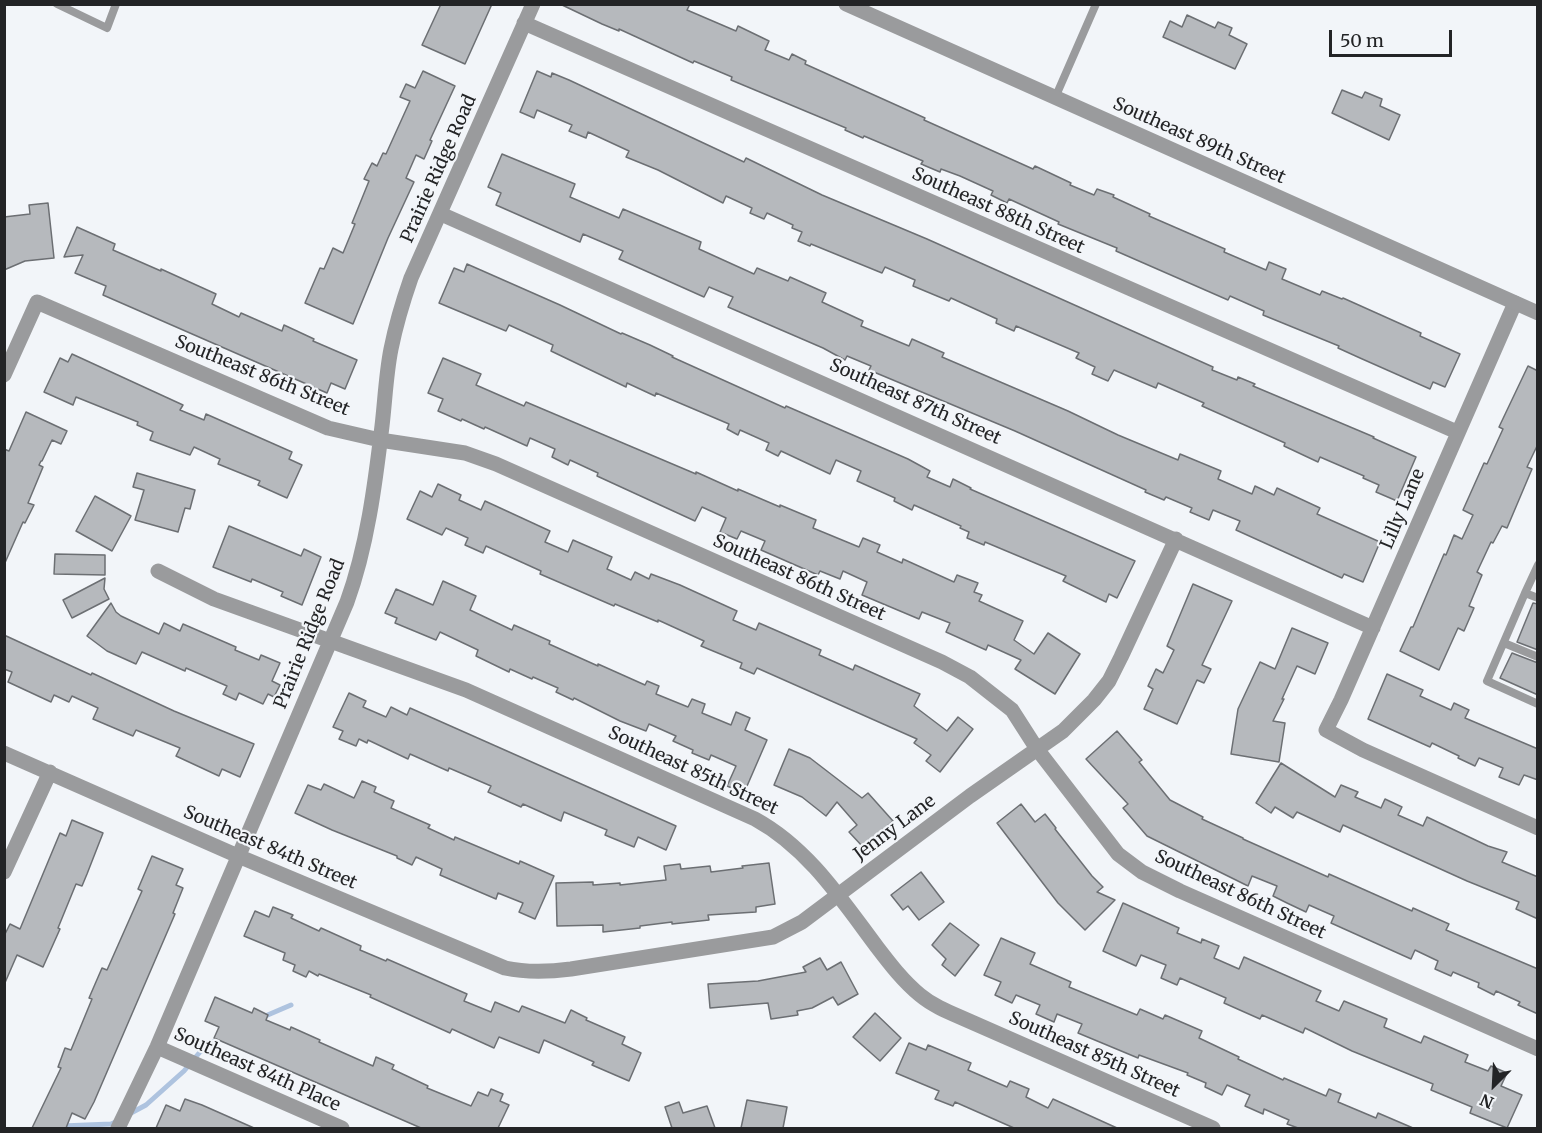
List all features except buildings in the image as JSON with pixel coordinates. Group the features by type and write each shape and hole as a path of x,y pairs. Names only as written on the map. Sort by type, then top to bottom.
{"street":[{"name":"Prairie Ridge Road","path":"118,1128 157,1047 331,642 358,570 398,316 411,278 533,4"},
{"name":"Southeast 89th Street","path":"846,4 1538,313"},
{"name":"Southeast 88th Street","path":"524,23 1457,432"},
{"name":"Southeast 87th Street","path":"441,214 1373,628"},
{"name":"Southeast 86th Street","path":"4,375 37,302 328,428 380,440 465,453 495,464 942,662 970,677 1012,710 1037,749 1118,854 1142,872 1180,891 1538,1048"},
{"name":"Lilly Lane","path":"1515,303 1326,730 1363,750 1538,828"},
{"name":"Jenny Lane","path":"523,972 571,969 774,937 802,922 970,796 1063,731 1094,700 1108,681 1176,539"},
{"name":"Southeast 85th Street","path":"158,571 214,599 466,690 774,829 814,865 901,978 921,996 938,1007 1213,1128"},
{"name":"Southeast 84th Street","path":"4,753 238,856 489,962 523,972"},
{"path":"4,872 50,772"},
{"name":"Southeast 84th Place","path":"157,1047 342,1128"}],"lane":[{"path":"57,4 106,28 116,4"},
{"path":"1055,98 1096,4"},
{"path":"1538,565 1487,681 1538,704"},
{"path":"1526,593 1538,598"},
{"path":"1504,643 1538,657"}],"waterway":[{"path":"263,1017 291,1005"},
{"path":"131,1113 146,1105 184,1071 200,1052 222,1038"},
{"path":"62,1126 111,1124 118,1121"}]}
